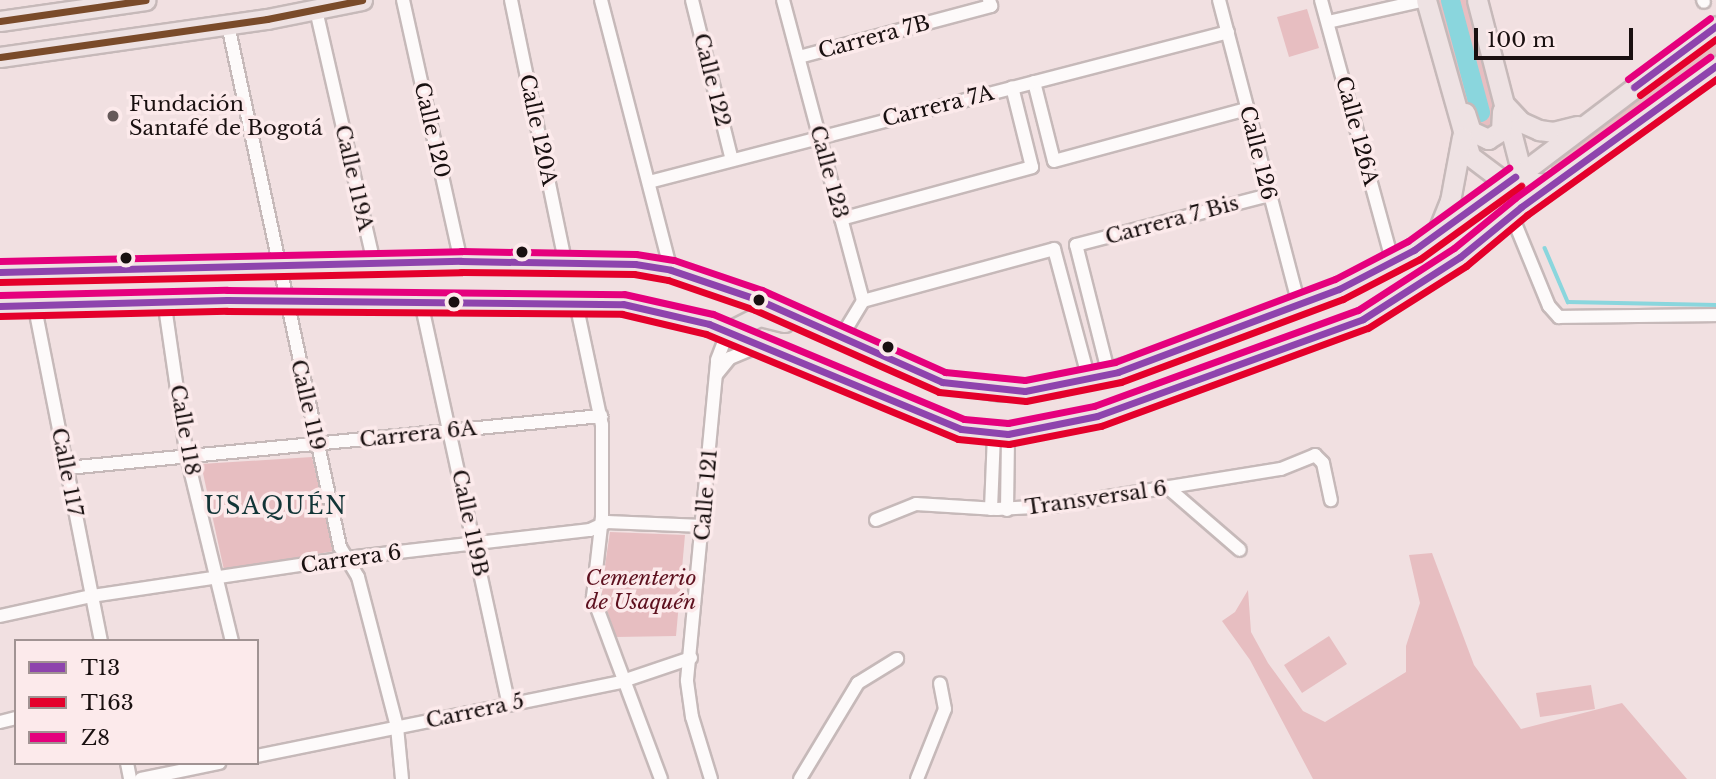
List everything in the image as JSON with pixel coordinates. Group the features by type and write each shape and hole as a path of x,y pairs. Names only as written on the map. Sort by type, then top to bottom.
{"main road":[{"path":"0,21 145,0"},
{"path":"0,57 228,25 362,0"},
{"path":"1426,0 1462,136 1479,167 1553,185"},
{"path":"1477,0 1504,105 1519,178 1517,212"},
{"path":"1433,23 1450,60 1471,131 1484,139 1497,135 1503,125 1496,72"},
{"path":"0,272 565,260 671,270 760,300 840,339 942,382 979,389 1025,391 1109,375 1299,305 1393,263 1519,178 1716,26"},
{"path":"0,306 164,300 576,303 647,307 728,332 928,418 1001,434 1097,416 1363,319 1419,286 1716,66"},
{"path":"1504,105 1521,122 1539,130 1565,131 1588,123"},
{"path":"1435,235 1450,201 1462,136"},
{"path":"728,332 751,318 770,316 870,352"}],"street":[{"name":"Calle 120","path":"403,0 461,261"},
{"name":"Calle 120A","path":"511,0 565,260"},
{"path":"601,0 671,270"},
{"name":"Calle 122","path":"692,0 732,160"},
{"name":"Calle 123","path":"783,0 863,301"},
{"name":"Calle 126","path":"1219,0 1299,305"},
{"name":"Calle 126A","path":"1321,0 1393,263"},
{"path":"1328,22 1426,0"},
{"name":"Carrera 7B","path":"799,57 990,3"},
{"name":"Calle 119A","path":"316,10 374,263"},
{"name":"Calle 119","path":"228,25 340,547 358,577 397,727 402,779"},
{"name":"Carrera 7A","path":"649,182 1227,32"},
{"path":"1034,82 1054,161 1247,109"},
{"path":"841,219 1032,167 1012,87"},
{"name":"Carrera 7 Bis","path":"1109,375 1076,245 1269,195"},
{"path":"1517,212 1553,313 1567,318 1628,313 1716,315"},
{"path":"840,339 863,301 1054,249 1089,380"},
{"name":"Calle 118","path":"164,300 187,457 232,639"},
{"name":"Calle 119B","path":"421,302 509,704"},
{"name":"Calle 117","path":"34,303 101,639"},
{"path":"576,303 601,416 599,526 593,597 661,779"},
{"name":"Calle 121","path":"711,779 692,717 687,680 704,526 716,375 720,346 728,332"},
{"path":"716,375 730,358 760,345"},
{"name":"Carrera 6A","path":"66,468 601,416"},
{"path":"991,509 1001,434"},
{"path":"1001,434 1007,510"},
{"name":"Transversal 6","path":"876,520 916,504 1007,510 1167,487 1281,469 1315,455 1323,463 1331,500"},
{"path":"1167,487 1240,550"},
{"name":"Carrera 6","path":"0,616 92,596 347,558 599,526 607,522 704,526"},
{"name":"Carrera 5","path":"259,752 397,727 626,680 691,658"},
{"path":"800,779 858,683 897,659"},
{"path":"917,779 945,709 940,683"},
{"path":"141,779 209,765"}],"green space":[{"path":"1432,0 1472,0 1498,119 1486,136 1466,105"},
{"path":"1307,9 1319,48 1289,57 1277,17"},
{"path":"1716,36 1716,58 1554,172 1547,162"},
{"path":"312,457 334,551 224,570 201,464"},
{"name":"Cementerio de Usaquén","path":"610,532 685,535 676,636 616,637 601,592"},
{"path":"1432,553 1474,665 1521,729 1622,703 1687,779 1313,779 1250,660 1222,621 1235,612 1248,590 1251,632 1268,663 1303,711 1325,722 1406,672 1406,646 1420,603 1409,555"},
{"path":"1329,636 1347,664 1302,693 1284,665"},
{"path":"1591,685 1595,709 1540,717 1536,693"}],"waterway":[{"path":"1450,0 1480,112"},
{"path":"1545,248 1568,302 1716,305"}],"transit line":[{"path":"0,21 145,0"},
{"path":"0,57 267,19 362,0"},
{"name":"Z8","path":"1628,79 1710,18"},
{"name":"T13","path":"1634,87 1716,26"},
{"name":"T163","path":"1640,95 1716,39"},
{"name":"Z8","path":"0,295 227,290 624,294 713,314 964,419 1008,423 1094,406 1358,310 1454,248 1515,198 1710,57"},
{"name":"T13","path":"0,306 227,300 623,304 709,324 961,429 1008,434 1097,416 1363,319 1460,257 1521,207 1716,66"},
{"name":"T163","path":"0,316 227,311 622,314 706,334 958,439 1009,444 1101,426 1368,328 1466,266 1527,215 1716,79"},
{"name":"Z8","path":"0,261 461,251 636,254 674,260 762,290 945,372 1025,380 1115,362 1335,279 1408,241 1509,168"},
{"name":"T13","path":"0,272 461,261 635,264 671,270 759,300 942,382 1025,391 1118,372 1339,289 1414,250 1515,177"},
{"name":"T163","path":"0,282 461,272 634,274 668,280 755,310 939,392 1026,401 1121,382 1343,299 1420,259 1521,186"}],"place":[{"name":"Fundación Santafé de Bogotá","path":"113,116"}],"district":[{"name":"USAQUÉN","path":"276,506"}]}
